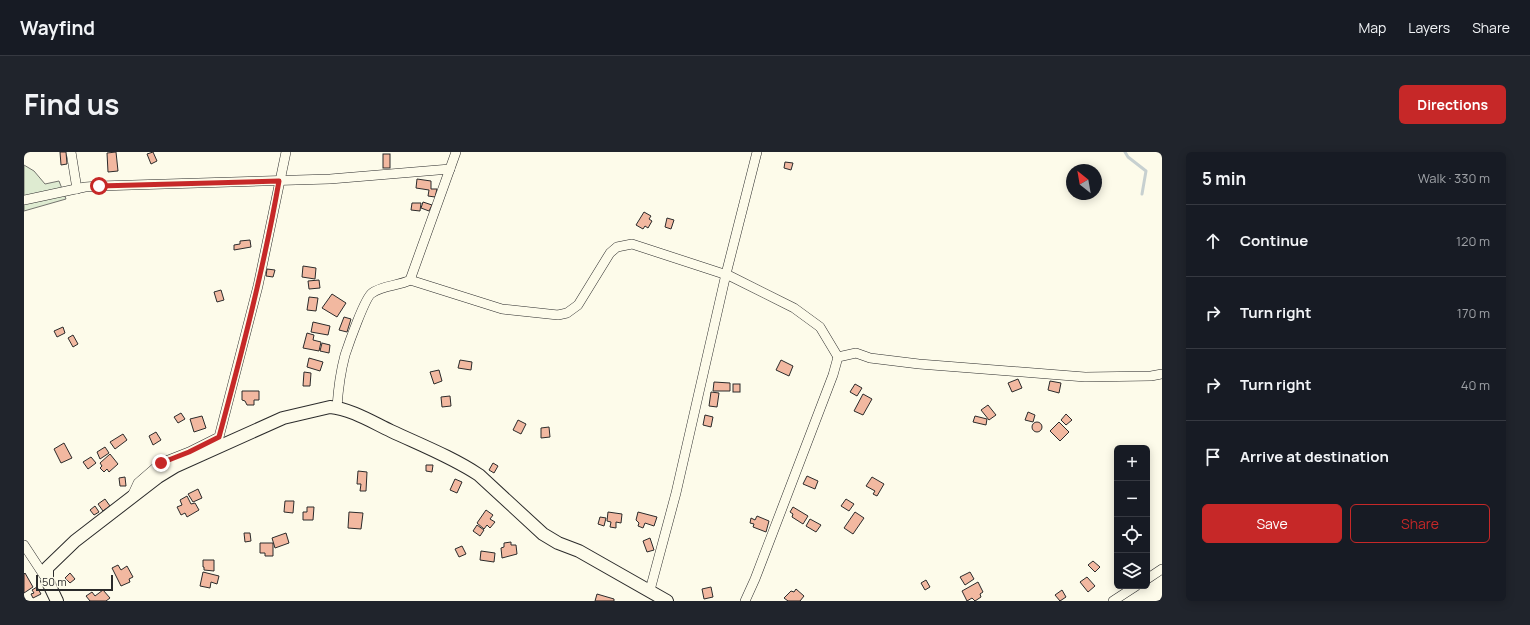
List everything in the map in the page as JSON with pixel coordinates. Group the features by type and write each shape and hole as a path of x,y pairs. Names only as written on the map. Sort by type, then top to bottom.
{"street":[{"path":"71,152 77,189"},
{"path":"131,497 138,482 161,463 189,452 219,437 258,286 286,152"},
{"path":"410,280 456,152"},
{"path":"650,590 676,493 726,274 757,152"},
{"path":"24,200 99,186 330,179 450,169"},
{"path":"337,407 345,356 359,317 370,293 386,286 410,280 502,309 558,314 567,313 578,305 610,253 617,247 623,245 632,244 726,274 794,308 820,327 838,356 833,375 755,578 744,601"},
{"path":"838,356 856,353 870,358 919,364 1085,377 1152,376 1162,374"},
{"path":"47,580 47,568 75,540 158,477 176,466 283,418 330,407 337,407 444,455 469,469 479,475 543,534 558,543 579,551 667,601"},
{"path":"24,545 47,580 57,601"},
{"path":"1150,577 1162,569"},
{"path":"1113,601 1131,589"}],"green space":[{"path":"24,165 34,171 45,184 59,181 66,199 24,211"}],"building":[{"path":"60,152 66,152 67,164 61,165"},
{"path":"116,152 118,171 108,172 107,153"},
{"path":"153,152 157,161 151,164 147,154"},
{"path":"383,154 390,154 390,168 383,168"},
{"path":"785,162 793,163 791,170 784,168"},
{"path":"417,179 431,181 431,189 437,189 435,197 428,196 429,190 416,188"},
{"path":"423,202 432,205 429,211 421,208"},
{"path":"412,203 421,203 420,211 411,210"},
{"path":"644,212 651,216 649,219 652,221 648,228 645,226 643,229 636,225"},
{"path":"667,218 674,220 671,229 665,227"},
{"path":"250,240 251,247 234,250 234,245 240,244 240,241"},
{"path":"303,266 316,268 315,279 302,277"},
{"path":"267,269 275,270 273,277 266,276"},
{"path":"319,280 320,288 309,289 308,281"},
{"path":"221,290 224,300 217,302 214,292"},
{"path":"332,294 346,303 337,317 322,308"},
{"path":"309,297 318,298 316,311 307,310"},
{"path":"344,317 351,319 347,332 339,330"},
{"path":"313,322 330,326 328,335 311,332"},
{"path":"63,327 65,333 57,337 54,331"},
{"path":"307,333 314,335 313,340 321,342 319,351 303,348"},
{"path":"73,335 78,344 73,347 68,338"},
{"path":"322,343 330,345 329,353 320,351"},
{"path":"309,358 323,362 320,371 307,367"},
{"path":"460,360 472,362 471,370 458,368"},
{"path":"781,360 793,366 789,376 776,370"},
{"path":"439,370 442,381 434,384 430,372"},
{"path":"304,372 311,373 310,386 303,386"},
{"path":"1018,379 1022,388 1012,392 1008,383"},
{"path":"1050,381 1061,383 1059,393 1048,390"},
{"path":"714,382 730,383 730,391 713,391"},
{"path":"733,384 740,384 740,392 733,392"},
{"path":"855,384 862,388 857,396 850,392"},
{"path":"242,391 259,391 259,400 254,400 254,405 247,405 245,401 242,400"},
{"path":"711,392 719,393 717,407 709,406"},
{"path":"863,394 872,399 863,415 854,411"},
{"path":"450,396 451,406 442,407 441,397"},
{"path":"988,405 996,415 989,420 981,410"},
{"path":"1028,412 1035,415 1033,422 1025,420"},
{"path":"181,413 185,419 178,423 174,417"},
{"path":"1066,414 1072,420 1066,425 1061,420"},
{"path":"705,415 713,417 711,427 703,425"},
{"path":"202,416 206,428 194,432 190,419"},
{"path":"975,416 987,419 986,425 973,422"},
{"path":"518,420 526,424 521,434 513,430"},
{"path":"1035,422 1039,422 1041,423 1041,431 1035,432 1032,429 1032,425"},
{"path":"1059,422 1069,432 1060,441 1050,431"},
{"path":"549,427 550,437 541,438 541,428"},
{"path":"156,432 161,440 153,445 149,436"},
{"path":"123,434 127,440 115,449 110,442"},
{"path":"64,443 72,458 61,463 54,449"},
{"path":"105,447 109,453 100,459 97,452"},
{"path":"110,454 118,464 109,472 107,469 104,472 100,468 102,466 100,463"},
{"path":"91,457 96,463 88,469 83,462"},
{"path":"493,463 498,466 494,473 489,470"},
{"path":"426,465 433,465 432,472 426,471"},
{"path":"358,471 367,472 366,491 360,491 361,484 357,484"},
{"path":"807,476 818,481 815,489 803,484"},
{"path":"125,477 126,486 120,486 119,478"},
{"path":"872,477 884,484 877,496 873,494 875,491 866,486"},
{"path":"455,479 462,482 457,493 450,490"},
{"path":"198,489 202,498 193,502 188,494"},
{"path":"187,496 191,504 195,503 199,510 187,517 185,513 181,515 177,507 182,505 180,500"},
{"path":"105,499 110,506 103,511 98,504"},
{"path":"846,499 854,504 849,511 841,506"},
{"path":"285,501 294,501 293,513 284,512"},
{"path":"95,506 99,512 94,515 90,510"},
{"path":"307,507 314,507 313,520 303,520 303,512 307,512"},
{"path":"793,507 808,516 803,524 792,517 793,514 790,512"},
{"path":"486,510 493,515 490,519 495,522 490,528 487,525 484,529 477,523"},
{"path":"349,512 363,513 361,529 348,528"},
{"path":"608,512 622,514 621,523 616,522 616,528 610,527 611,522 607,521"},
{"path":"638,512 657,517 654,526 645,523 643,528 638,526 639,523 636,520"},
{"path":"855,512 864,518 853,534 844,528"},
{"path":"757,516 769,521 766,532 753,527 754,524 750,523 751,518 755,520"},
{"path":"600,517 606,518 604,526 598,524"},
{"path":"810,519 821,525 816,532 806,526"},
{"path":"477,525 484,530 480,536 473,531"},
{"path":"244,533 250,533 251,541 245,542"},
{"path":"286,533 289,543 275,548 272,538"},
{"path":"650,538 654,550 647,552 643,541"},
{"path":"511,542 511,545 516,545 517,554 502,558 501,548 504,547 504,543"},
{"path":"260,543 273,543 273,556 265,556 265,553 260,553"},
{"path":"462,546 466,554 459,557 455,549"},
{"path":"481,551 495,553 494,562 480,560"},
{"path":"203,560 214,560 214,571 204,570"},
{"path":"1093,561 1100,567 1095,572 1088,565"},
{"path":"118,565 121,570 127,566 133,577 129,579 130,582 121,586 112,568"},
{"path":"203,572 219,576 217,584 211,582 210,588 200,586"},
{"path":"970,572 974,579 965,585 960,577"},
{"path":"25,573 33,587 24,593 24,574"},
{"path":"70,573 75,579 70,583 65,578"},
{"path":"1087,577 1095,586 1088,592 1080,582"},
{"path":"926,580 930,587 925,590 921,583"},
{"path":"978,582 983,592 980,594 981,597 975,601 972,598 967,601 962,591"},
{"path":"37,587 41,594 33,598 31,594 34,593 32,590"},
{"path":"711,587 713,597 704,599 702,589"},
{"path":"796,589 804,596 800,601 788,601 784,598 791,591 794,592"},
{"path":"103,590 110,598 106,601 90,601 86,596 92,592 95,596"},
{"path":"1062,590 1066,597 1060,601 1055,595"},
{"path":"597,594 614,599 614,601 595,601"}],"waterway":[{"path":"1125,152 1128,157 1146,171 1142,194"}],"route":[{"path":"99,186 279,181 258,286 219,437 189,452 161,463"}]}
